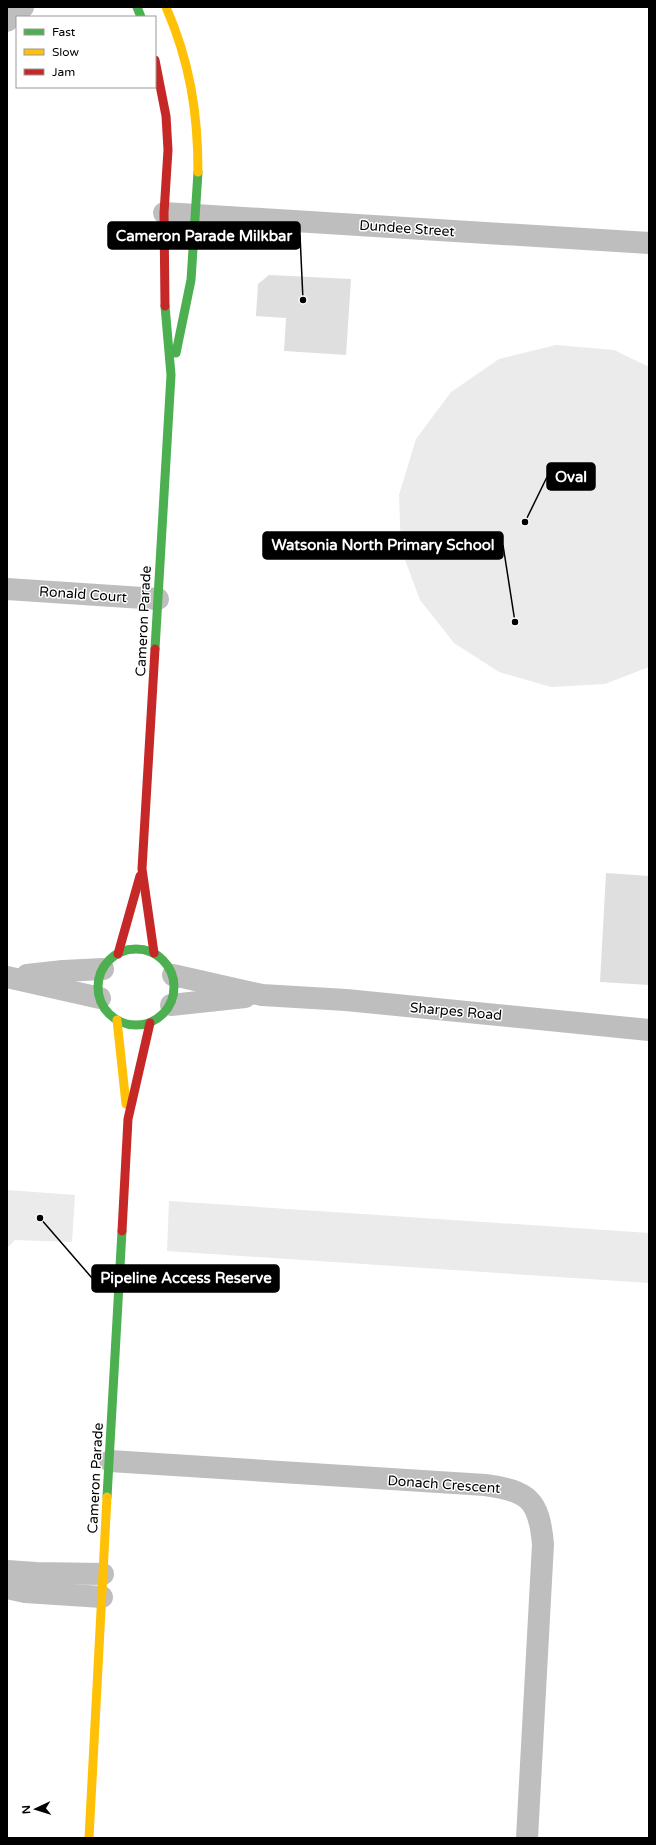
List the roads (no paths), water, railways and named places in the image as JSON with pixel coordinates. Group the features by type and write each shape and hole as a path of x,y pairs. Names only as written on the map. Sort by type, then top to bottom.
{"street":[{"path":"7,21 23,7"},
{"name":"Cameron Parade","path":"166,7 187,62 195,110 198,148 197,214 189,293 171,375"},
{"name":"Cameron Parade","path":"154,953 142,869 171,375 164,293 164,213 168,150 166,116 156,65"},
{"name":"Dundee Street","path":"164,213 649,243"},
{"name":"Ronald Court","path":"7,589 158,599"},
{"name":"Cameron Parade","path":"118,954 142,869"},
{"path":"142,949 154,953 162,959 173,975 175,985 171,1005 158,1019 139,1026 127,1025 109,1014 100,998 99,978 107,963 118,954 130,950 142,949"},
{"path":"11,977 63,971 103,969"},
{"name":"Sharpes Road","path":"173,975 262,995 346,1000 649,1030"},
{"path":"11,977 100,998"},
{"name":"Sharpes Road","path":"171,1005 262,995"},
{"name":"Cameron Parade","path":"89,1838 128,1119 117,1020"},
{"name":"Cameron Parade","path":"128,1119 150,1023"},
{"name":"Donach Crescent","path":"110,1461 485,1485 509,1488 531,1501 536,1509 542,1526 543,1544 527,1838"},
{"path":"7,1571 103,1574"},
{"path":"7,1588 26,1592 102,1597"}],"place":[{"name":"Cameron Parade Milkbar","path":"303,300"},
{"name":"Oval","path":"525,522"},
{"name":"Watsonia North Primary School","path":"515,622"},
{"name":"Pipeline Access Reserve","path":"40,1218"}]}
